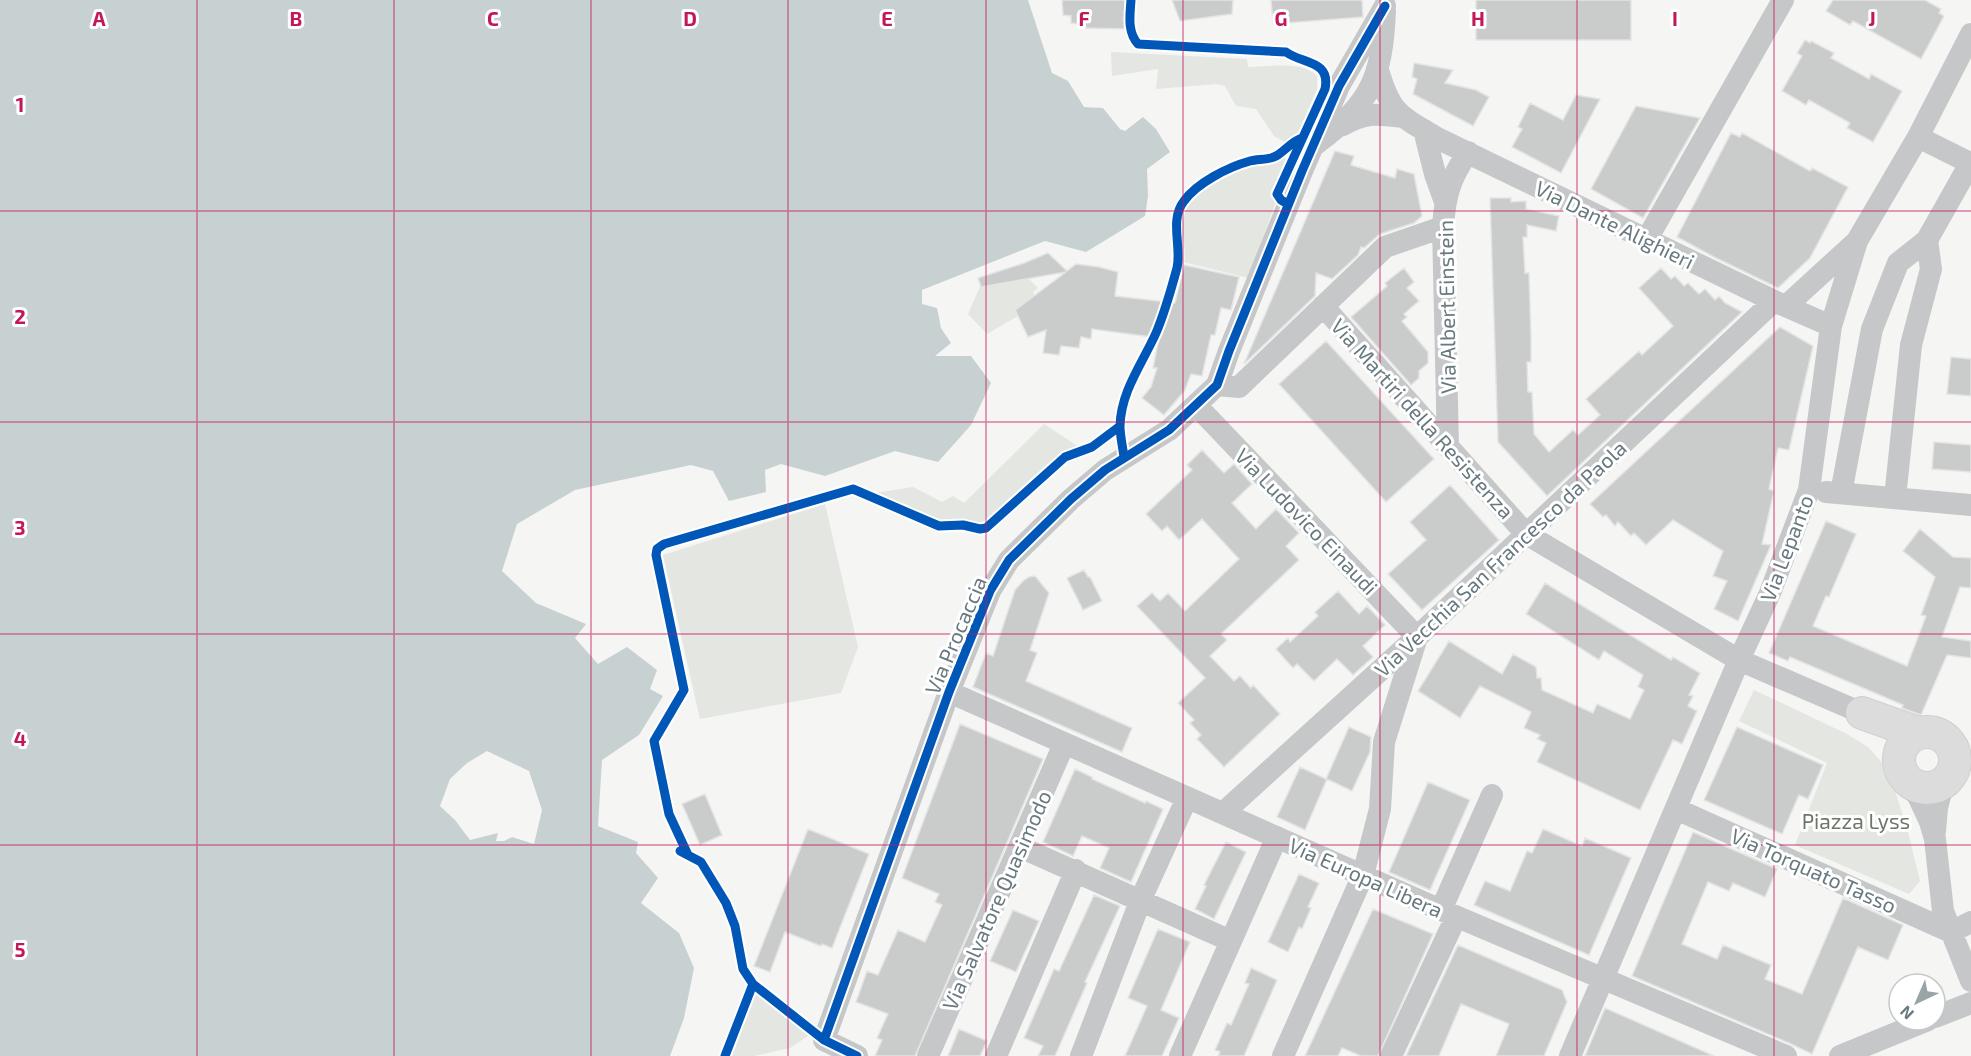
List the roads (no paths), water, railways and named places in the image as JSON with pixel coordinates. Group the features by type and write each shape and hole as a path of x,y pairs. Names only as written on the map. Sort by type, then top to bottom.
{"street":[{"path":"1647,239 1783,0"},
{"name":"Via Procaccia","path":"857,1056 824,1040 949,692 990,591 1009,560 1064,506 1105,470 1169,430 1217,385 1264,262 1313,146 1334,119 1339,86 1385,3"},
{"name":"Via Procaccia","path":"1334,119 1378,103 1378,70 1384,45 1385,3"},
{"name":"Via Lepanto","path":"1570,1056 1739,660 1770,593 1809,490 1831,326 1857,241 1918,137 1971,34"},
{"path":"1350,68 1352,80 1378,103"},
{"name":"Via Dante Alighieri","path":"1378,103 1468,152 1831,326"},
{"path":"1424,130 1444,202"},
{"path":"1841,493 1872,329 1898,263 1927,240 1971,162 1918,137"},
{"path":"1444,202 1454,174 1468,152"},
{"name":"Via Albert Einstein","path":"1444,202 1448,447"},
{"path":"1217,385 1239,387 1385,247 1443,227"},
{"path":"1895,498 1911,345 1931,269 1927,240"},
{"name":"Via Vecchia San Francesco da Paola","path":"1223,813 1780,303 1857,241"},
{"name":"Via Martiri della Resistenza","path":"1323,306 1526,534 1739,660 1862,713"},
{"name":"Via Ludovico Einaudi","path":"1196,405 1418,636"},
{"path":"1809,490 1971,505"},
{"path":"1283,1056 1363,874 1380,809 1384,742 1418,636"},
{"name":"Via Europa Libera","path":"949,692 1449,913 1786,1056"},
{"path":"1862,713 1939,757"},
{"name":"Via Salvatore Quasimodo","path":"928,1056 1064,744"},
{"path":"1935,839 1926,814 1939,757"},
{"path":"1939,757 1935,839 1943,911 1961,927 1971,981"},
{"path":"1391,1056 1449,913 1492,795"},
{"path":"1081,1056 1141,899 1187,798"},
{"name":"Via Torquato Tasso","path":"1676,809 1961,927"},
{"path":"1180,1056 1277,837"},
{"path":"1020,847 1231,941"},
{"path":"996,1056 1076,870"},
{"path":"1947,1012 1971,1002"},
{"path":"1840,1056 1899,1032"}],"park label":[{"name":"Piazza Lyss","path":"1856,820"}]}
